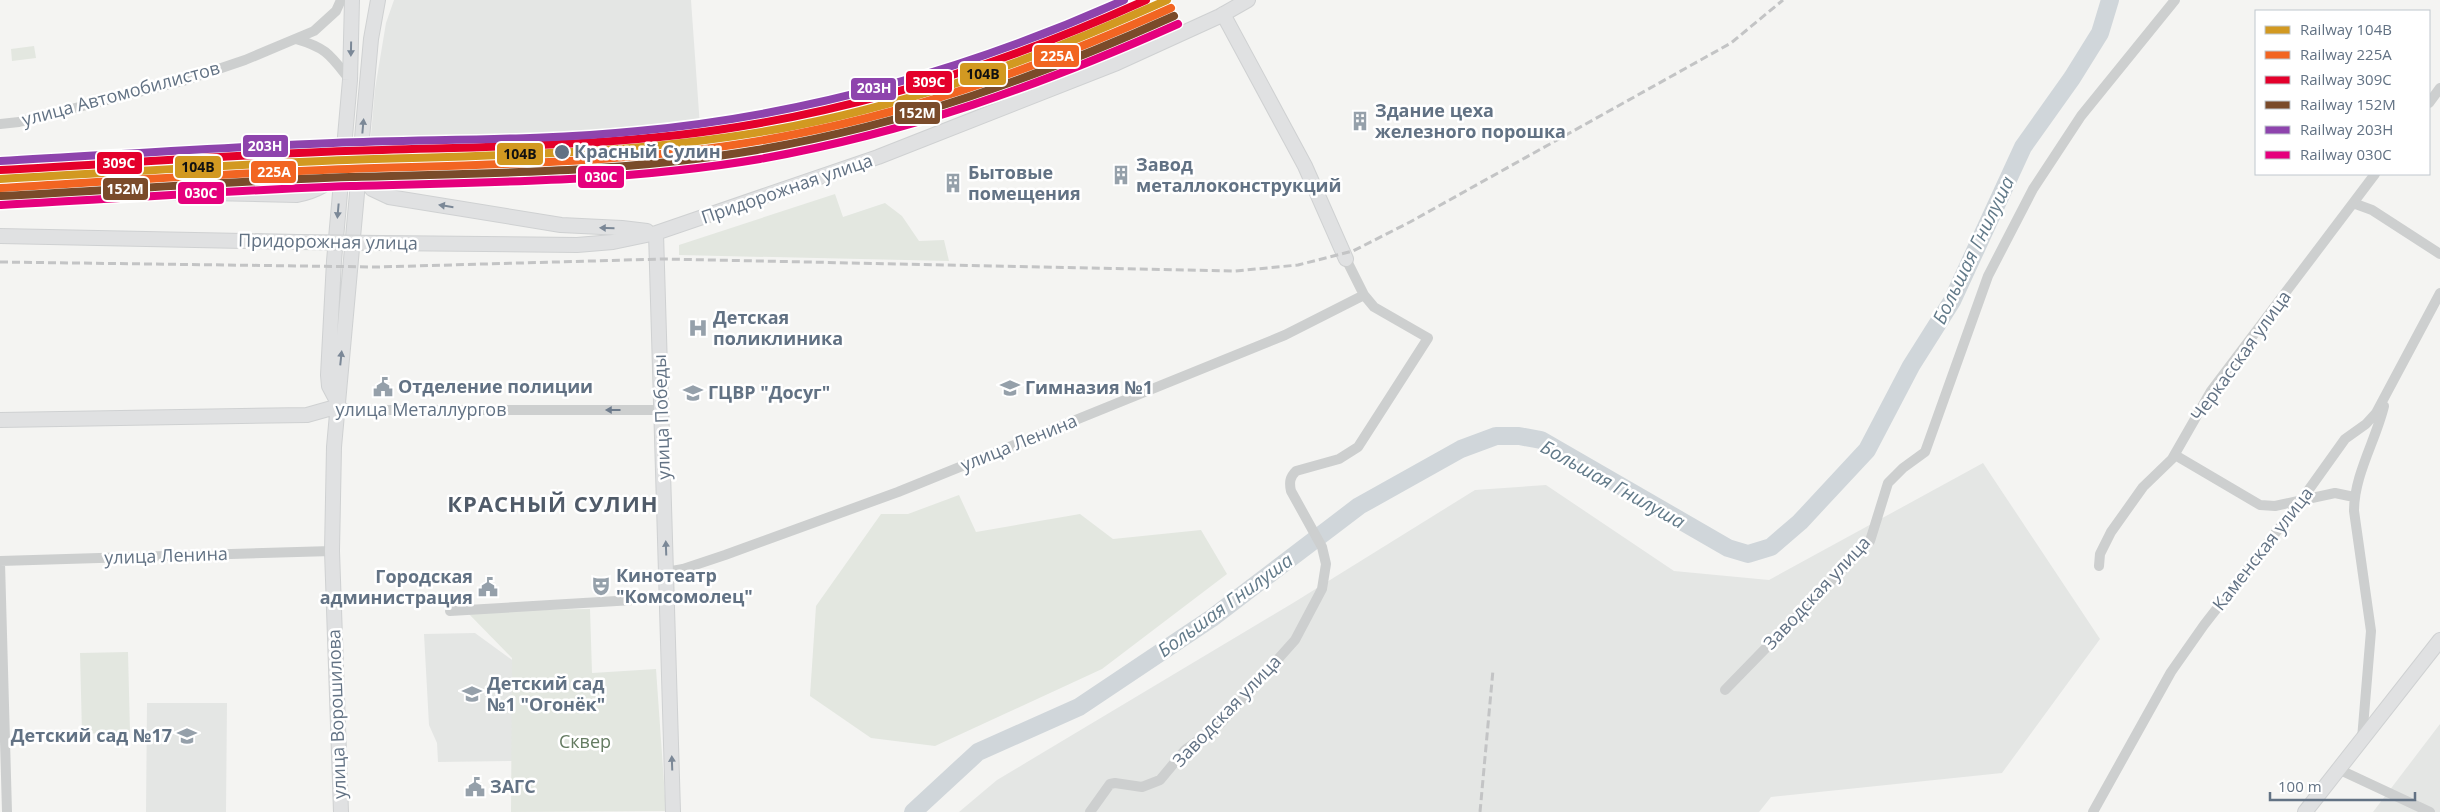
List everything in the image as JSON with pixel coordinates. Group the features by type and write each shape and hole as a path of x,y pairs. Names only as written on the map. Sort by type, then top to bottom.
{"main road":[{"path":"339,406 329,386 328,375 350,80 352,0"},
{"name":"улица Ворошилова","path":"341,812 332,551 334,447 371,40 378,0"},
{"path":"1248,0 1224,14 1305,166 1346,260"},
{"name":"Придорожная улица","path":"0,236 577,245 613,242 656,232 767,196 918,141 1117,63 1224,14"},
{"path":"0,198 4,194 17,189 297,195 314,191 329,182 342,168"},
{"name":"Придорожная улица","path":"359,170 363,179 372,189 389,197 561,225 656,232"},
{"name":"улица Победы","path":"656,232 673,812"},
{"name":"улица Металлургов","path":"0,420 307,415 339,406"},
{"path":"2305,812 2440,640"}],"street":[{"name":"улица Автомобилистов","path":"0,124 19,122 183,81 314,32 336,11 342,0"},
{"name":"Заводская улица","path":"1725,690 1870,541 1888,483 1903,468 1925,452 1988,276 2033,189 2080,116 2175,0"},
{"path":"296,39 322,48 333,57 350,80"},
{"path":"2430,102 2440,88"},
{"name":"Черкасская улица","path":"2099,566 2100,554 2111,532 2143,487 2175,455 2211,391 2375,175"},
{"path":"2354,203 2372,210 2440,254"},
{"path":"1346,260 1364,295"},
{"name":"Каменская улица","path":"2093,812 2171,672 2204,625 2300,502 2345,439 2366,424 2386,397 2440,293"},
{"name":"Заводская улица","path":"1090,812 1110,784 1115,782 1142,787 1160,780 1185,750 1220,724 1287,650 1301,630 1322,589 1326,564 1322,547 1291,491 1289,483 1292,476 1296,471 1339,459 1358,447 1428,338 1374,307 1364,295"},
{"name":"улица Ленина","path":"666,572 683,569 725,555 898,492 1285,335 1364,295"},
{"path":"2362,738 2371,631 2354,511 2354,497 2378,429 2386,397"},
{"name":"улица Металлургов","path":"339,406 352,410 662,410"},
{"path":"2175,455 2260,505 2275,506 2300,502 2328,494 2354,497"},
{"name":"улица Ленина","path":"0,562 332,551"},
{"path":"0,562 2,697 7,812"},
{"path":"450,610 667,598"},
{"path":"2338,769 2430,812"}],"shaded area":[{"path":"394,0 691,0 700,127 370,146 375,89 386,23"},
{"path":"1983,463 2100,639 2002,773 1771,797 1759,812 959,812 997,780 1293,603 1475,490 1546,485 1674,571 1769,580"},
{"name":"Детский сад №1 \"Огонёк\"","path":"475,633 515,662 516,761 438,762 437,743 429,725 424,634"},
{"name":"Детский сад №17","path":"147,703 227,703 226,812 146,812"},
{"path":"2440,724 2440,812 2373,812"}],"green space":[{"path":"34,46 36,58 12,61 11,49"},
{"path":"835,194 843,217 885,203 902,216 919,241 944,240 949,261 679,255 679,245"},
{"path":"959,495 976,532 1080,514 1113,539 1201,530 1227,574 1102,669 935,746 871,738 810,696 816,606 881,514 908,514"},
{"name":"Сквер","path":"590,609 592,673 656,669 666,811 511,812 512,658 466,611"},
{"path":"128,652 130,732 82,734 80,653"}],"waterway":[{"name":"Большая Гнилуша","path":"913,812 978,752 1079,707 1212,618 1359,506 1461,449 1496,436 1519,436 1541,440 1728,548 1748,554 1771,547 1800,522 1867,450 1911,366 1952,301 2023,147 2072,78 2100,33 2110,0"}],"railway":[{"path":"0,262 377,267 663,259 1235,271 1298,265 1353,251 1410,222 1731,43 1783,0"},
{"path":"1480,812 1493,670"}],"rail line":[{"name":"203Н","path":"0,161 291,145 562,137 701,124 825,101 947,68 1066,25 1124,0"},
{"name":"309С","path":"0,170 303,153 551,145 653,138 704,132 806,114 906,89 1003,58 1099,21 1146,0"},
{"name":"104В","path":"0,179 217,166 571,152 682,143 738,136 843,115 937,89 1030,57 1167,0"},
{"name":"225А","path":"0,188 174,177 573,161 629,157 740,144 845,123 940,97 1033,65 1171,8"},
{"name":"152М","path":"1,196 350,177 554,171 706,158 812,139 918,113 1021,79 1174,16"},
{"name":"030C","path":"1,205 351,186 556,180 709,167 815,148 922,121 1024,87 1178,24"}],"place":[{"name":"Здание цеха железного порошка","path":"1360,121"},
{"name":"Красный Сулин","path":"562,152"},
{"name":"Завод металлоконструкций","path":"1121,175"},
{"name":"Бытовые помещения","path":"953,183"},
{"name":"Детская поликлиника","path":"698,328"},
{"name":"Отделение полиции","path":"383,387"},
{"name":"Гимназия №1","path":"1010,388"},
{"name":"ГЦВР \"Досуг\"","path":"693,393"},
{"name":"Кинотеатр \"Комсомолец\"","path":"601,586"},
{"name":"Городская администрация","path":"488,587"},
{"name":"Детский сад №1 \"Огонёк\"","path":"472,694"},
{"name":"Детский сад №17","path":"187,736"},
{"name":"ЗАГС","path":"475,787"}],"district":[{"name":"КРАСНЫЙ СУЛИН","path":"553,504"}]}
